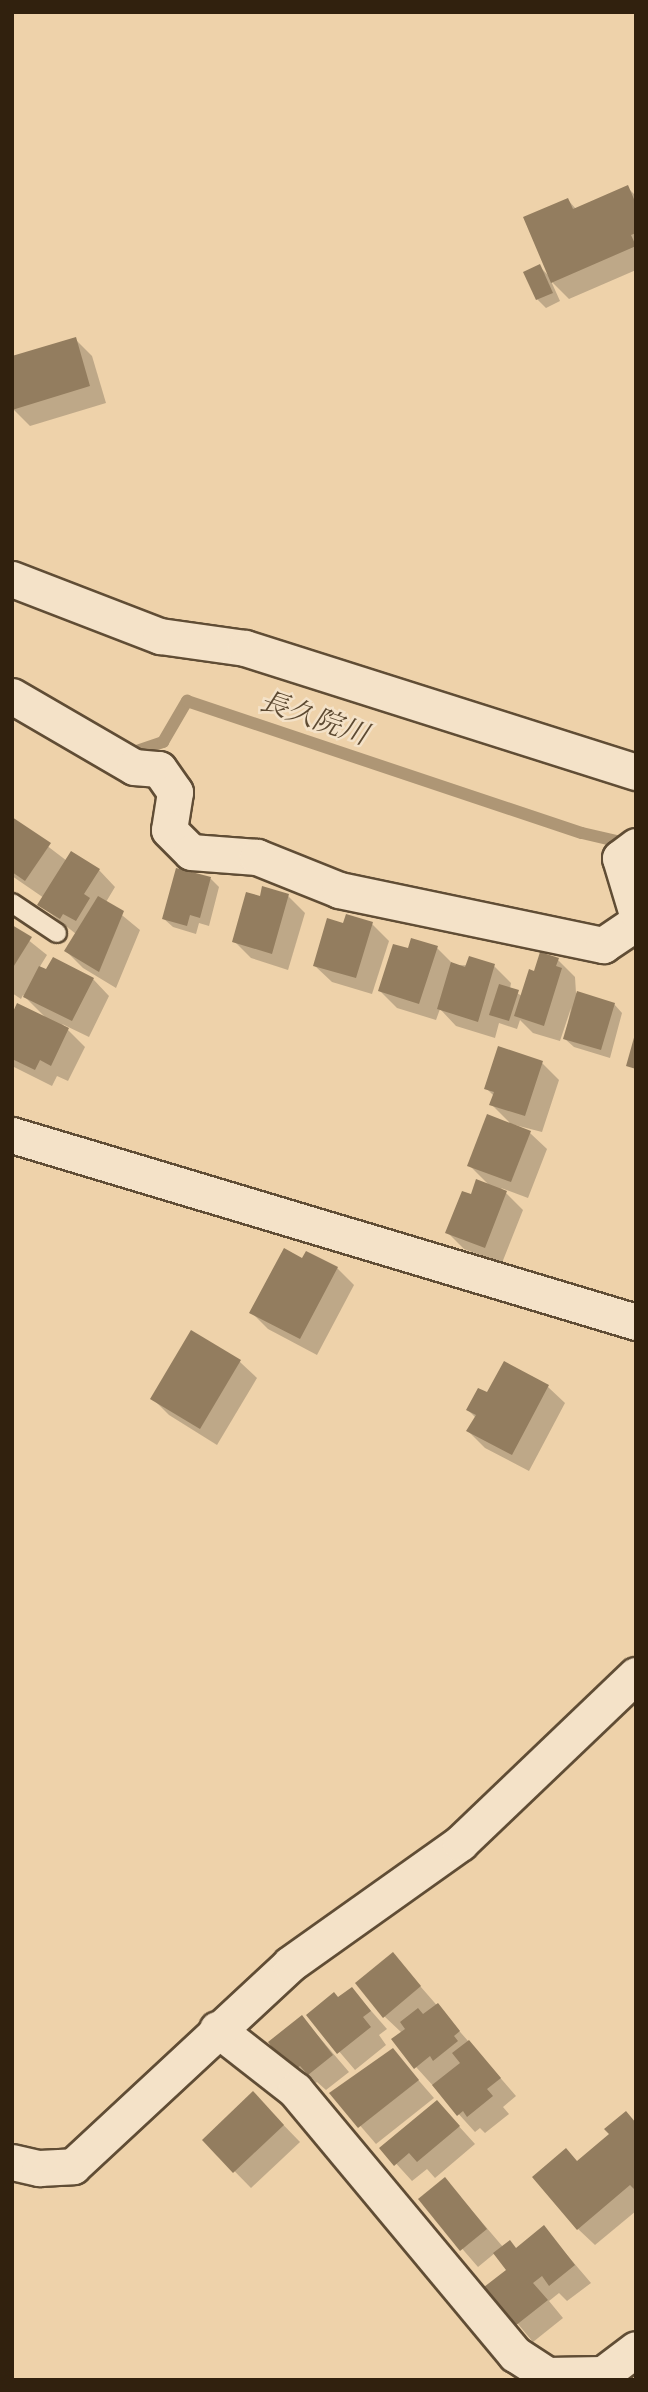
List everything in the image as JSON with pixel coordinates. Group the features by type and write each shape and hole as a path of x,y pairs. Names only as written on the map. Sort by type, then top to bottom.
{"street":[{"path":"12,579 160,636 245,648 636,772"},
{"path":"12,696 134,767 159,769 175,792 169,830 191,852 257,857 339,890 603,945 636,923"},
{"path":"636,846 620,858 636,911"},
{"path":"12,1135 636,1322"},
{"path":"12,2162 39,2168 73,2166 217,2029 290,1964 460,1843 636,1675"},
{"path":"217,2029 295,2090 515,2354 547,2375 603,2374 636,2349"}],"lane":[{"path":"12,903 57,933"}],"building":[{"path":"628,185 636,204 636,233 631,235 636,246 551,283 523,217 568,198 573,209"},
{"path":"540,264 553,293 536,300 523,272"},
{"path":"76,337 90,386 12,410 12,356"},
{"path":"12,817 51,843 25,881 12,872"},
{"path":"71,851 100,869 84,894 90,898 76,921 63,914 60,919 37,905"},
{"path":"176,868 211,877 200,918 190,915 187,926 162,919"},
{"path":"262,886 289,894 272,954 232,942 246,892 260,896"},
{"path":"98,896 124,911 99,972 64,951"},
{"path":"346,914 373,922 356,978 313,966 327,918 343,923"},
{"path":"12,925 32,937 12,969"},
{"path":"411,938 438,946 419,1004 378,991 393,944 408,948"},
{"path":"540,952 559,958 556,966 562,968 544,1026 514,1016 529,969 534,971"},
{"path":"469,956 495,964 478,1022 437,1009 451,962 465,967"},
{"path":"53,957 94,978 72,1021 23,997 39,966 46,969"},
{"path":"499,984 519,990 509,1021 489,1015"},
{"path":"577,991 615,1003 601,1050 563,1039"},
{"path":"17,1003 69,1028 51,1066 40,1060 35,1070 12,1059 12,1014"},
{"path":"636,1034 636,1069 626,1066"},
{"path":"498,1046 543,1061 525,1116 489,1105 494,1092 484,1089"},
{"path":"487,1114 531,1131 511,1182 467,1166"},
{"path":"476,1179 507,1191 485,1248 445,1233 462,1191 471,1194"},
{"path":"284,1248 302,1258 306,1251 338,1267 300,1339 249,1313"},
{"path":"191,1330 241,1360 200,1429 150,1399"},
{"path":"504,1361 549,1385 512,1455 466,1431 476,1415 466,1410 478,1388 487,1392"},
{"path":"393,1952 421,1986 383,2018 355,1983"},
{"path":"352,1987 371,2011 363,2017 371,2027 337,2054 306,2015 334,1992 338,1997"},
{"path":"438,2003 460,2031 454,2036 458,2041 433,2061 430,2056 414,2069 391,2039 405,2029 400,2022 418,2008 423,2014"},
{"path":"302,2015 333,2055 308,2075 300,2066 291,2072 268,2042"},
{"path":"469,2040 501,2078 487,2089 493,2096 467,2117 463,2111 457,2116 432,2085 460,2063 452,2053"},
{"path":"393,2048 419,2080 358,2128 329,2093"},
{"path":"253,2091 284,2125 233,2173 202,2140"},
{"path":"437,2100 460,2126 417,2162 409,2153 394,2166 379,2148"},
{"path":"626,2111 636,2123 636,2191 630,2185 577,2230 532,2177 566,2148 577,2161 609,2134 604,2129"},
{"path":"445,2177 487,2229 460,2251 418,2199"},
{"path":"544,2225 575,2265 549,2286 542,2276 533,2283 548,2300 515,2326 484,2287 506,2270 493,2253 510,2240 516,2248"}],"waterway":[{"name":"長久院川","path":"126,747 134,752 163,742 187,701 582,833 629,844"}]}
